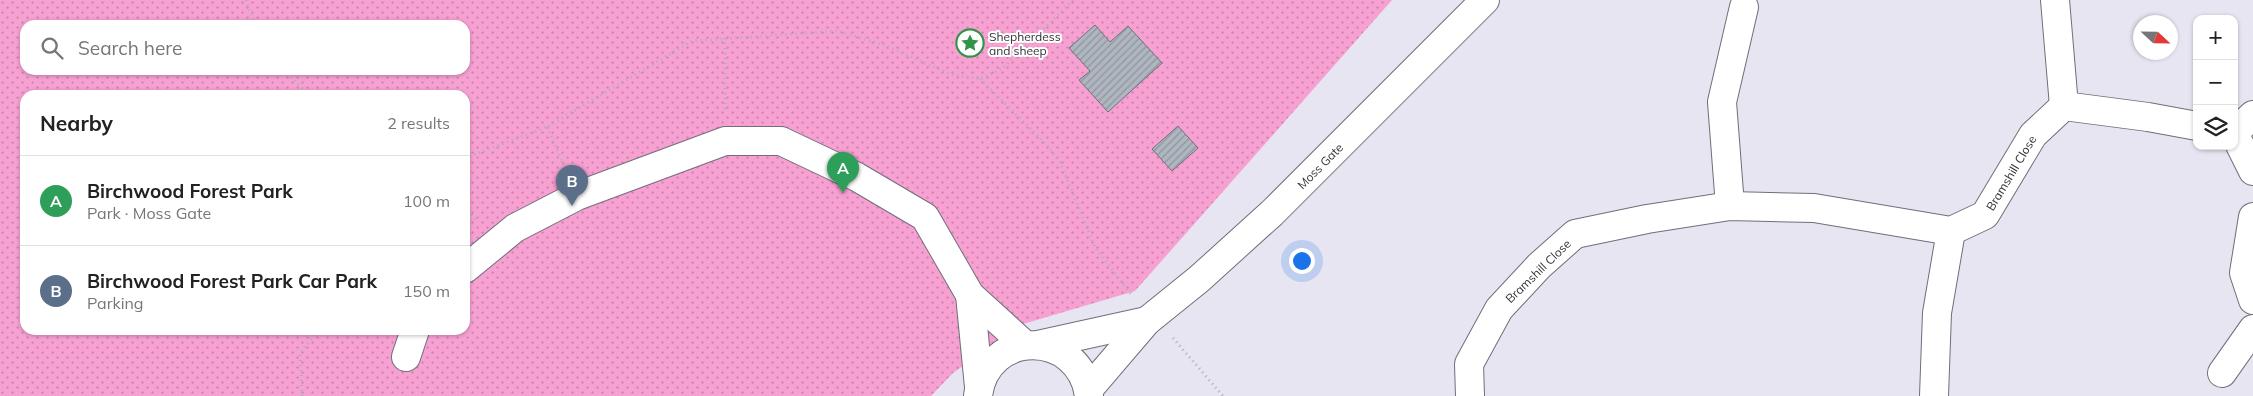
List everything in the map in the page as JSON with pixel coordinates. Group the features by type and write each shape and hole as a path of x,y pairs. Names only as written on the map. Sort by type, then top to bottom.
{"street":[{"name":"Moss Gate","path":"979,392 985,372 996,359 1009,350 1031,345 1140,310 1199,279 1272,213 1484,0"},
{"path":"2055,0 2064,106 2148,117 2193,125"},
{"path":"1730,206 1722,102 1744,7"},
{"name":"Bramshill Close","path":"1470,396 1469,364 1499,309 1539,266 1575,234 1647,219 1730,206 1814,208 1951,231 1985,215 2033,135 2064,106"},
{"path":"2253,116 2234,133 2253,171"},
{"path":"470,265 515,228 577,196 725,140 781,141 857,177 925,217 970,295 1031,345"},
{"path":"2253,217 2244,273 2253,300"},
{"path":"1934,396 1937,313 1951,231"},
{"path":"970,295 979,392"},
{"name":"Moss Gate","path":"1089,394 1140,310"},
{"path":"2222,373 2253,329"},
{"path":"406,357 413,335"},
{"name":"Moss Gate","path":"1031,345 1056,349 1071,359 1082,373 1089,394"}],"path":[{"path":"246,0 253,20"},
{"path":"470,156 547,127 692,41 837,31 884,45 950,74 980,79 1003,68 1073,0"},
{"path":"725,38 725,140"},
{"path":"289,75 304,90"},
{"path":"980,79 1044,142 1060,162 1096,250 1140,310"},
{"path":"547,127 577,196"},
{"path":"302,396 300,354 314,335"},
{"path":"1171,336 1223,396"}],"shaded area":[{"path":"0,0 1392,0 1135,291 1023,324 953,373 931,396 0,396"}],"building":[{"path":"1095,25 1110,42 1128,26 1162,63 1108,112 1079,80 1090,71 1069,48"},
{"path":"1178,126 1198,148 1172,171 1152,149"}],"place":[{"name":"Shepherdess and sheep","path":"970,43"},
{"name":"Birchwood Forest Park","path":"843,193"},
{"name":"Birchwood Forest Park Car Park","path":"572,206"}]}
